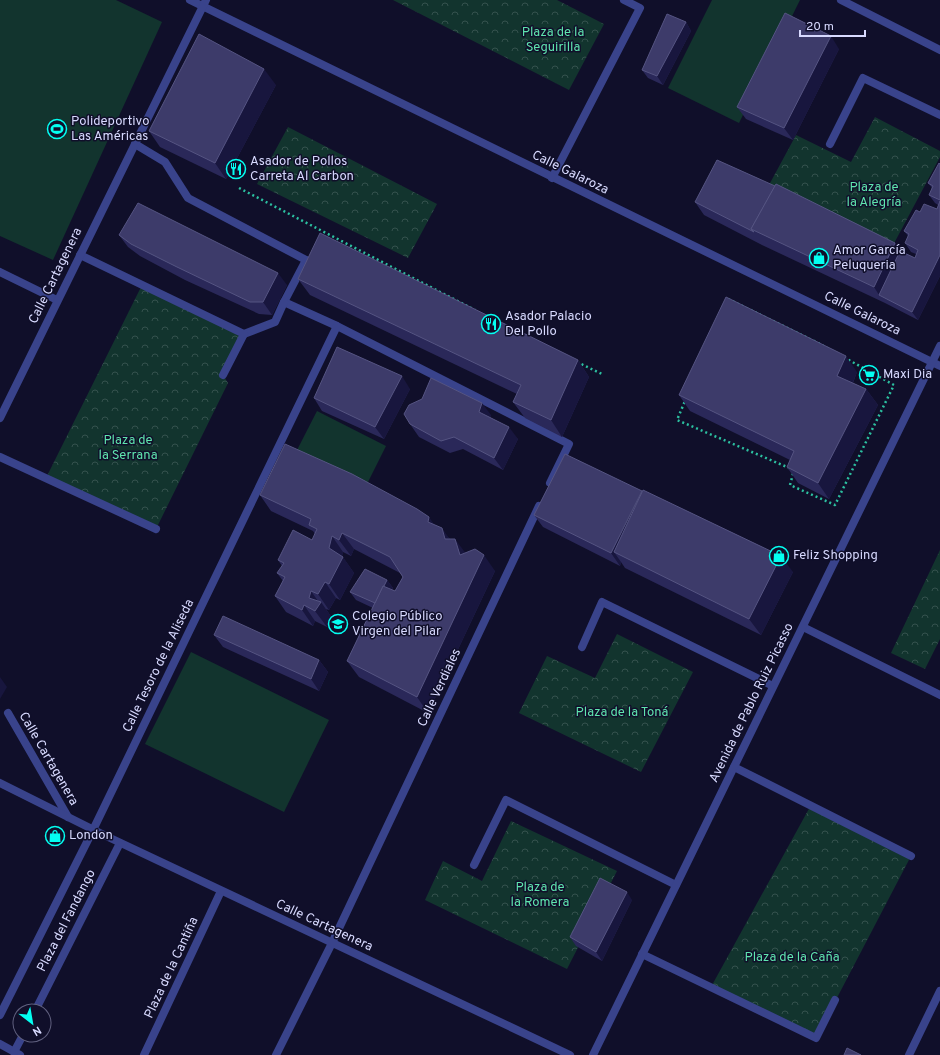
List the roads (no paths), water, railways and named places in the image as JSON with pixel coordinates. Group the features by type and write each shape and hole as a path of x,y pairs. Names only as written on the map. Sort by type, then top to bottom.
{"street":[{"name":"Calle Galaroza","path":"190,0 205,3 552,178 940,366"},
{"path":"552,178 640,8 624,0"},
{"path":"841,0 940,50"},
{"name":"Calle Cartagenera","path":"1,414 205,3"},
{"path":"830,144 863,78 940,115"},
{"path":"135,144 165,162 188,198 306,260 275,322 244,334 223,375"},
{"path":"80,255 244,334"},
{"path":"0,272 57,300"},
{"path":"284,302 338,326"},
{"name":"Calle Verdiales","path":"276,1055 332,943 569,444 338,326"},
{"name":"Calle Tesoro de la Aliseda","path":"0,1015 93,830 338,326"},
{"name":"Avenida de Pablo Ruiz Picasso","path":"593,1055 940,346"},
{"path":"0,457 156,529"},
{"path":"582,647 602,602 773,686"},
{"path":"802,627 940,695"},
{"name":"Calle Cartagenera","path":"8,713 68,817"},
{"path":"734,767 911,856"},
{"name":"Calle Cartagenera","path":"0,783 120,843 570,1055"},
{"path":"474,865 506,800 676,885"},
{"name":"Plaza del Fandango","path":"39,1003 120,843"},
{"name":"Plaza de la Cantiña","path":"144,1055 221,891"},
{"path":"642,954 816,1038 835,1000"},
{"path":"909,1055 940,991"},
{"path":"0,1044 17,1054 20,1043"}],"place":[{"name":"Polideportivo Las Américas","path":"57,129"},
{"name":"Asador de Pollos Carreta Al Carbon","path":"236,169"},
{"name":"Amor García Peluqueria","path":"819,258"},
{"name":"Asador Palacio Del Pollo","path":"491,324"},
{"name":"Maxi Dia","path":"869,375"},
{"name":"Feliz Shopping","path":"779,556"},
{"name":"Colegio Público Virgen del Pilar","path":"338,624"},
{"name":"London","path":"55,836"}],"park label":[{"name":"Plaza de la Seguirilla","path":"553,40"},
{"name":"Plaza de la Alegría","path":"874,196"},
{"name":"Plaza de la Serrana","path":"128,448"},
{"name":"Plaza de la Toná","path":"622,713"},
{"name":"Plaza de la Romera","path":"540,896"},
{"name":"Plaza de la Caña","path":"792,958"}]}
